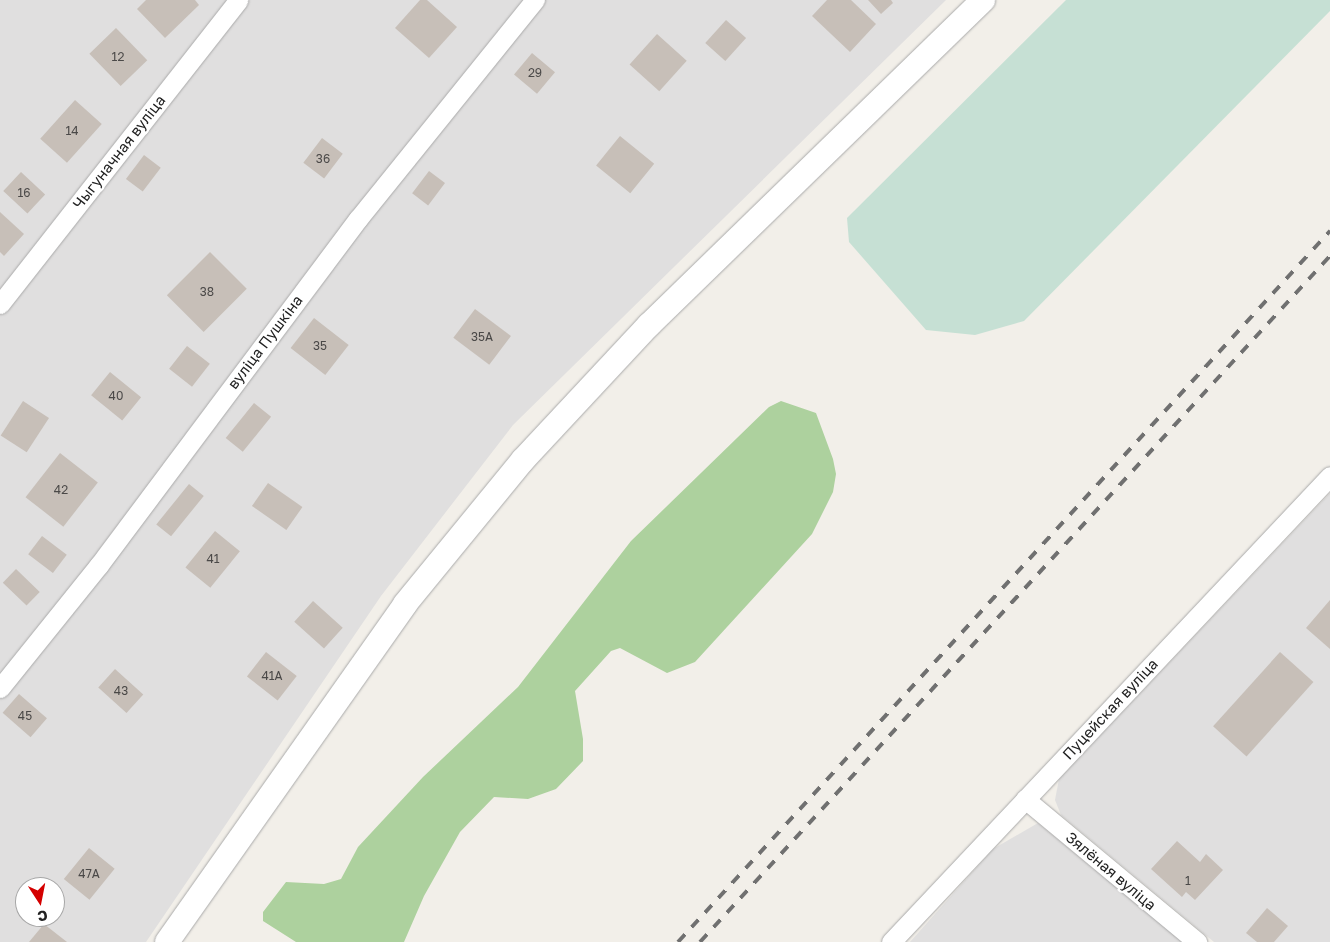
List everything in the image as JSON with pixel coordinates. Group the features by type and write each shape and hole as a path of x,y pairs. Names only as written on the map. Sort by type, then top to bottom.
{"street":[{"name":"Чыгуначная вуліца","path":"0,304 238,0"},
{"name":"вуліца Пушкіна","path":"0,688 99,565 358,219 535,0"},
{"path":"168,942 405,604 523,460 649,325 982,0"},
{"name":"Пуцейская вуліца","path":"891,942 1330,476"},
{"name":"Зялёная вуліца","path":"1025,799 1197,942"}],"shaded area":[{"path":"0,0 946,0 513,425 381,596 146,942 0,942"},
{"path":"1330,493 1330,942 1214,942 1061,815 1055,800 1059,779"},
{"path":"1038,823 1183,942 910,942 993,849"}],"green space":[{"path":"1066,0 1330,0 1330,11 1024,321 975,335 926,330 849,242 847,218"},
{"path":"781,401 816,413 833,459 836,474 833,492 812,534 695,662 667,673 620,648 611,651 575,691 583,739 583,761 556,789 528,799 494,797 460,832 424,896 404,942 296,942 263,921 263,912 286,882 324,884 341,879 358,847 423,777 518,687 631,541 769,407"}],"building":[{"path":"146,0 195,0 199,5 165,38 137,9"},
{"path":"420,0 427,0 457,27 429,58 395,28"},
{"path":"827,0 851,0 876,24 850,52 812,16"},
{"path":"868,0 891,0 893,3 881,14"},
{"path":"726,20 746,38 725,61 705,43"},
{"path":"116,28 147,60 121,86 89,54"},
{"path":"657,34 687,61 659,91 630,64"},
{"path":"532,53 555,72 537,94 514,74"},
{"path":"75,100 102,124 67,163 40,139"},
{"path":"620,136 654,164 630,193 596,166"},
{"path":"322,138 343,154 324,178 303,163"},
{"path":"144,155 161,168 143,192 126,179"},
{"path":"429,171 445,183 428,205 412,193"},
{"path":"21,172 45,195 27,214 3,191"},
{"path":"0,212 24,234 4,256 0,252"},
{"path":"210,252 247,289 204,332 167,295"},
{"path":"475,309 511,336 489,365 453,338"},
{"path":"314,318 349,345 325,375 291,348"},
{"path":"187,346 210,364 192,387 169,369"},
{"path":"110,372 141,397 122,420 91,395"},
{"path":"23,401 49,418 27,452 1,435"},
{"path":"254,403 271,417 243,452 226,438"},
{"path":"60,453 98,483 63,527 26,497"},
{"path":"268,483 302,507 286,530 252,506"},
{"path":"189,484 204,496 171,536 156,524"},
{"path":"215,531 240,551 210,588 185,568"},
{"path":"42,536 67,555 53,573 28,554"},
{"path":"16,569 40,592 27,606 3,583"},
{"path":"1330,600 1330,649 1306,628"},
{"path":"313,601 343,628 324,649 294,622"},
{"path":"266,652 297,676 278,700 247,676"},
{"path":"1280,652 1313,682 1247,756 1213,726"},
{"path":"115,669 143,694 127,713 98,688"},
{"path":"19,694 47,718 31,737 3,713"},
{"path":"1177,841 1200,862 1206,854 1223,870 1195,900 1186,892 1182,897 1151,869"},
{"path":"89,848 115,869 89,900 65,880"},
{"path":"1267,908 1288,926 1274,942 1257,942 1246,933"},
{"path":"42,927 48,927 67,942 29,942"}],"railway":[{"path":"678,942 1330,231"},
{"path":"700,942 1330,256"}]}
